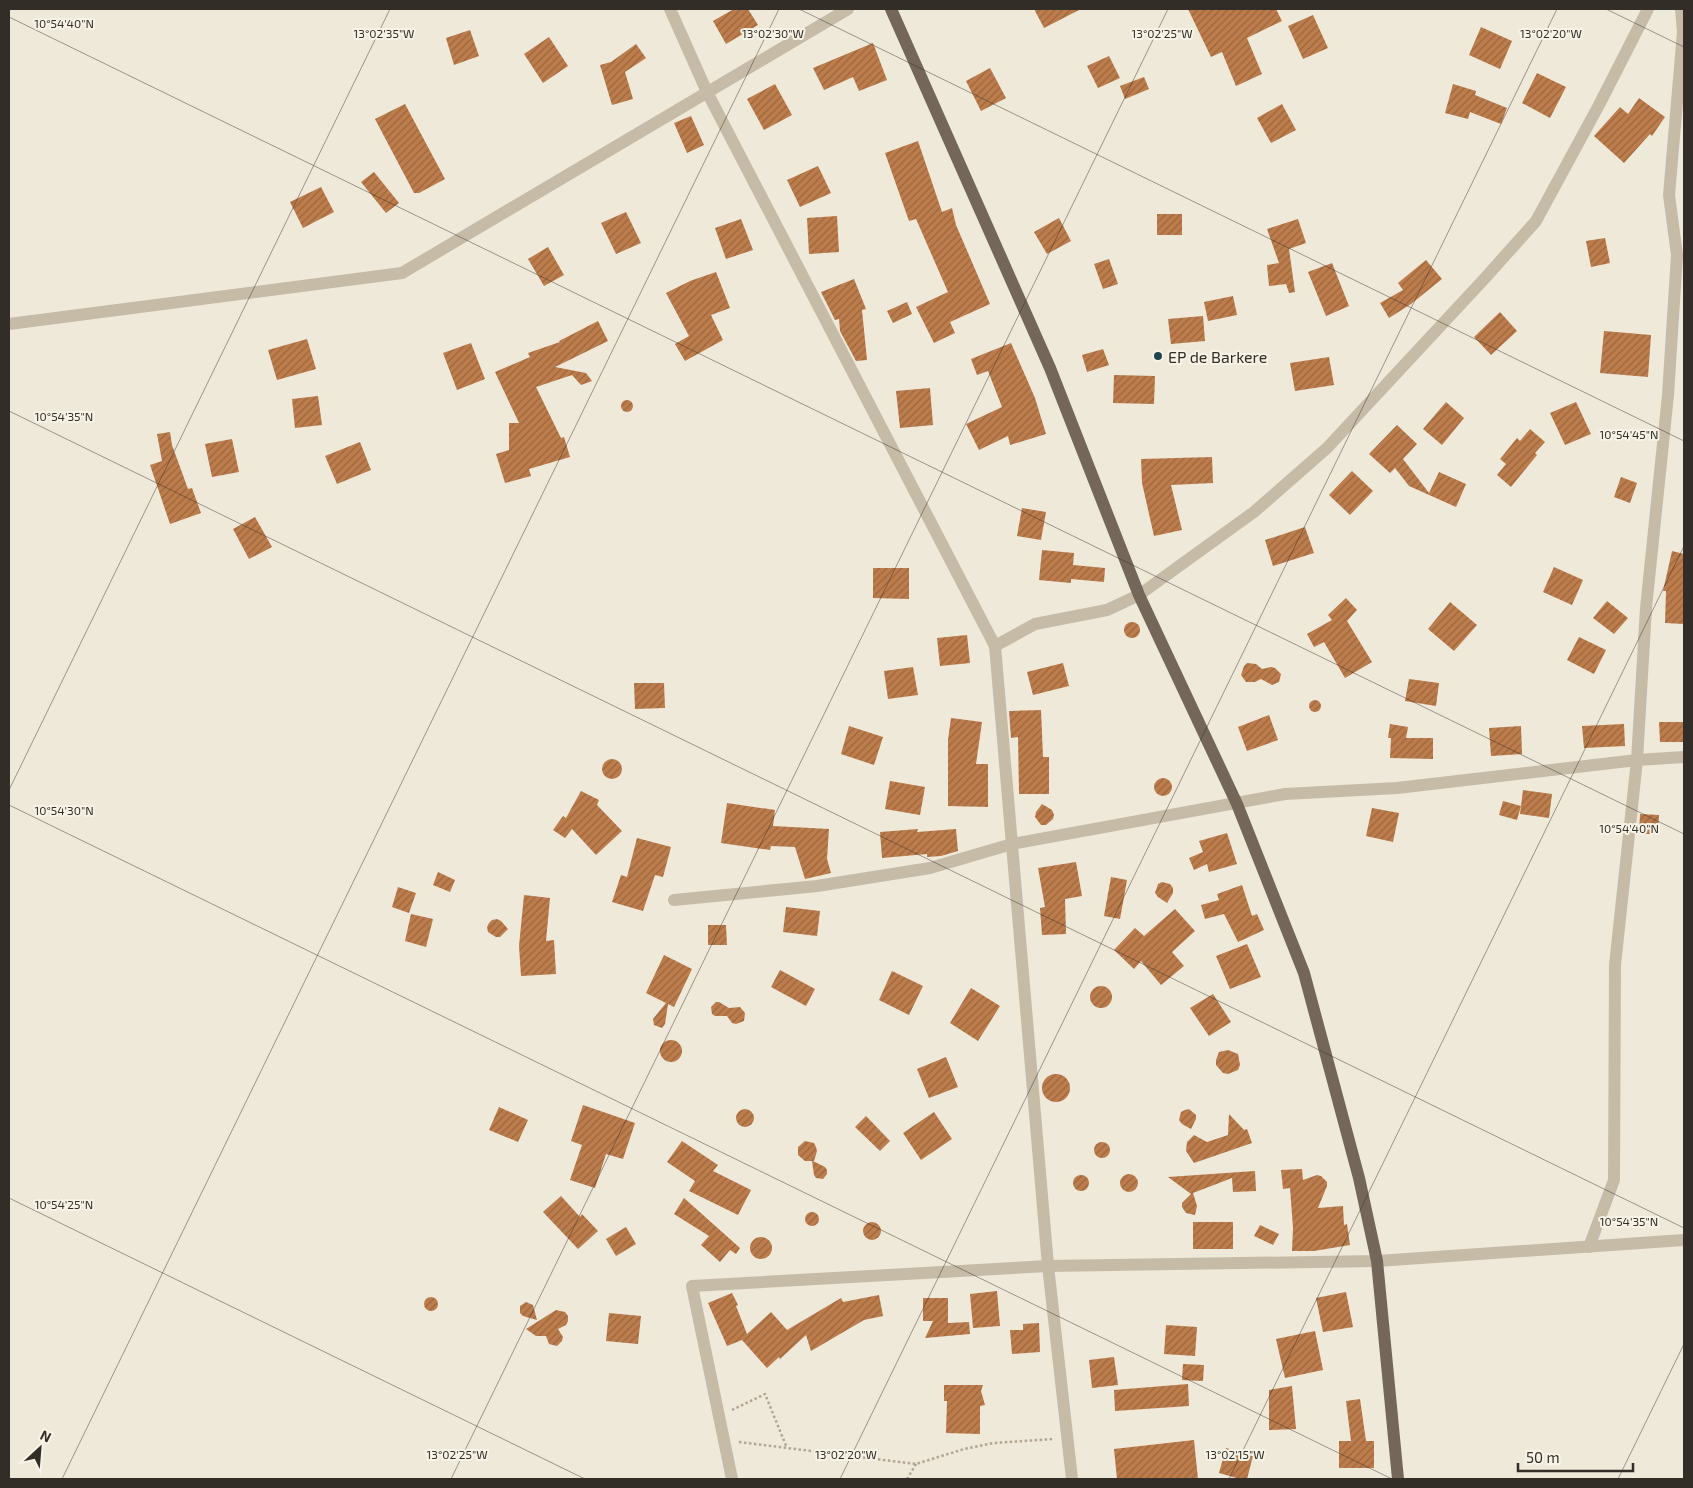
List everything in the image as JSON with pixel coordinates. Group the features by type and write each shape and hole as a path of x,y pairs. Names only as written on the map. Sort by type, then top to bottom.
{"main road":[{"path":"891,9 1050,368 1139,595 1237,804 1304,973 1359,1178 1377,1261 1398,1479"}],"street":[{"path":"670,9 707,92 995,646 1048,1266 1072,1479"},
{"path":"9,324 402,273 848,9"},
{"path":"995,646 1036,624 1106,610 1139,595 1254,512 1327,448 1536,221 1599,105 1648,9"},
{"path":"1589,1247 1614,1180 1616,966 1637,760 1646,608 1668,395 1677,255 1669,195 1683,32 1681,9"},
{"path":"674,900 817,886 930,868 1012,844 1285,794 1397,788 1637,760 1684,757"},
{"path":"732,1479 692,1286 1048,1266 1377,1261 1684,1240"}],"path":[{"path":"719,1416 765,1394 787,1449"},
{"path":"724,1440 916,1464 964,1449 993,1443 1068,1438"},
{"path":"907,1479 916,1464"}],"building":[{"path":"734,9 748,9 758,25 726,44 713,21"},
{"path":"1034,9 1081,9 1044,28"},
{"path":"1188,9 1276,9 1282,21 1247,38 1262,74 1236,86 1222,52 1211,57"},
{"path":"1313,15 1328,48 1303,59 1288,26"},
{"path":"1481,27 1512,41 1500,69 1469,55"},
{"path":"470,30 479,56 454,65 446,38"},
{"path":"549,37 568,66 543,83 524,54"},
{"path":"873,43 887,80 859,91 853,77 824,90 813,68"},
{"path":"636,44 646,58 625,72 633,99 612,105 600,65 611,62"},
{"path":"1109,56 1120,78 1098,88 1087,66"},
{"path":"990,68 1006,98 981,111 966,81"},
{"path":"1537,73 1566,87 1550,118 1522,103"},
{"path":"1144,77 1149,89 1125,99 1120,86"},
{"path":"775,84 792,115 764,130 747,99"},
{"path":"1453,84 1476,91 1475,95 1507,108 1501,124 1470,112 1468,119 1445,113"},
{"path":"1639,98 1665,117 1652,136 1650,134 1624,163 1594,136 1620,107 1628,114"},
{"path":"405,104 445,179 419,193 414,193 375,119"},
{"path":"1282,104 1296,130 1271,143 1257,118"},
{"path":"691,116 704,145 687,153 674,123"},
{"path":"918,141 942,212 952,208 956,225 990,304 950,322 955,333 934,343 916,307 948,292 916,219 909,221 885,153"},
{"path":"818,166 831,193 800,207 787,180"},
{"path":"374,172 399,203 386,213 361,182"},
{"path":"321,187 334,212 303,228 290,202"},
{"path":"626,212 641,243 616,254 601,223"},
{"path":"1157,214 1182,214 1182,235 1157,235"},
{"path":"837,216 839,252 809,254 807,218"},
{"path":"1059,218 1071,241 1047,254 1034,232"},
{"path":"741,219 753,250 726,259 715,228"},
{"path":"1298,219 1306,243 1289,249 1295,292 1289,293 1286,284 1269,286 1267,265 1279,263 1267,229"},
{"path":"1605,238 1610,263 1591,267 1586,241"},
{"path":"548,247 564,275 544,286 528,259"},
{"path":"1109,259 1118,284 1103,289 1094,264"},
{"path":"1426,260 1442,279 1411,304 1389,318 1380,303 1403,290 1398,283"},
{"path":"1332,263 1349,306 1326,316 1308,272"},
{"path":"716,272 730,308 711,315 723,340 685,361 675,344 689,336 666,293 690,281"},
{"path":"854,279 866,309 862,310 867,360 856,361 840,331 839,319 835,320 821,292"},
{"path":"1233,296 1237,315 1208,321 1204,302"},
{"path":"907,302 912,314 893,323 887,311"},
{"path":"1500,312 1517,331 1491,355 1474,337"},
{"path":"1203,316 1205,341 1171,344 1168,319"},
{"path":"598,321 608,341 555,367 586,373 592,381 581,385 572,375 536,387 561,438 564,437 570,457 529,469 531,476 505,483 496,454 509,450 509,423 519,423 495,372 530,357 528,353 560,342"},
{"path":"1604,331 1651,335 1648,377 1600,373"},
{"path":"307,339 316,369 277,380 268,350"},
{"path":"471,343 485,379 457,390 443,353"},
{"path":"1011,343 1035,398 1046,434 1010,445 1008,436 979,450 966,424 1002,407 988,371 977,375 971,359"},
{"path":"1103,349 1109,365 1087,372 1082,355"},
{"path":"1329,357 1334,385 1295,391 1290,363"},
{"path":"1114,375 1155,376 1154,404 1113,403"},
{"path":"930,388 933,425 900,428 896,391"},
{"path":"318,396 322,425 295,428 292,399"},
{"path":"625,400 629,400 633,406 629,412 625,412 621,408 621,404"},
{"path":"1446,402 1464,418 1442,445 1423,429"},
{"path":"1576,402 1591,434 1565,445 1550,413"},
{"path":"1397,425 1417,444 1403,459 1429,493 1439,472 1466,484 1456,507 1409,486 1395,468 1390,473 1369,454"},
{"path":"1530,429 1545,442 1511,487 1497,475 1506,464 1500,459 1517,438 1520,441"},
{"path":"170,432 172,445 188,489 192,488 201,513 170,524 150,465 162,461 157,434"},
{"path":"232,439 239,472 212,477 205,444"},
{"path":"360,442 371,470 337,484 325,456"},
{"path":"1212,457 1213,483 1171,485 1182,530 1154,536 1142,483 1141,459"},
{"path":"1352,471 1373,491 1350,515 1329,495"},
{"path":"1621,477 1637,483 1630,503 1614,497"},
{"path":"1022,508 1046,512 1041,540 1017,536"},
{"path":"255,517 272,547 249,559 233,529"},
{"path":"1305,527 1314,553 1273,566 1265,540"},
{"path":"1042,550 1074,553 1073,565 1105,568 1104,582 1071,579 1071,583 1039,580"},
{"path":"1672,551 1684,554 1684,624 1665,623 1666,591 1663,591"},
{"path":"1554,567 1583,580 1572,605 1543,592"},
{"path":"873,568 909,568 909,599 873,598"},
{"path":"1346,598 1357,610 1347,621 1372,662 1345,678 1324,642 1314,647 1307,634 1332,620 1328,615"},
{"path":"1607,601 1628,618 1614,634 1593,618"},
{"path":"1450,602 1477,625 1454,651 1428,629"},
{"path":"1129,622 1135,622 1140,627 1138,636 1129,638 1124,633 1124,627"},
{"path":"967,635 970,663 940,666 937,638"},
{"path":"1579,637 1606,650 1594,674 1567,660"},
{"path":"1063,663 1069,686 1033,695 1027,672"},
{"path":"1247,663 1256,664 1262,669 1275,668 1281,674 1279,682 1272,685 1261,679 1255,682 1246,682 1241,675"},
{"path":"913,667 918,695 888,699 884,671"},
{"path":"1409,679 1439,683 1436,706 1405,701"},
{"path":"634,683 664,683 665,708 635,709"},
{"path":"1313,700 1317,700 1321,706 1317,712 1313,712 1309,708 1309,704"},
{"path":"1041,710 1043,757 1049,757 1049,794 1019,794 1018,737 1011,738 1009,711"},
{"path":"1269,715 1278,740 1247,751 1238,727"},
{"path":"951,718 982,722 976,764 988,764 988,807 948,806 948,740"},
{"path":"1659,722 1684,722 1684,742 1660,742"},
{"path":"1390,724 1408,727 1406,738 1433,738 1433,759 1390,758 1391,738 1388,738"},
{"path":"1624,724 1625,746 1584,748 1582,726"},
{"path":"849,726 883,737 874,765 841,754"},
{"path":"1521,726 1522,754 1491,756 1489,728"},
{"path":"612,759 619,762 622,769 619,776 612,779 605,776 602,769 605,762"},
{"path":"1159,778 1167,778 1172,783 1170,794 1159,796 1154,791 1154,783"},
{"path":"890,781 925,787 920,815 885,809"},
{"path":"1523,790 1552,794 1549,818 1520,814"},
{"path":"581,791 599,800 597,805 622,831 596,855 572,829 565,838 553,830 563,816 566,818"},
{"path":"1503,801 1521,806 1517,820 1499,815"},
{"path":"727,803 775,810 773,826 829,829 827,859 831,873 805,879 795,847 771,846 770,850 721,843"},
{"path":"1042,804 1052,810 1054,815 1053,819 1046,825 1041,825 1035,817"},
{"path":"1372,808 1399,813 1393,842 1366,836"},
{"path":"1640,814 1659,815 1658,834 1639,834"},
{"path":"918,829 917,832 956,829 958,851 941,856 927,857 927,854 882,858 880,832"},
{"path":"1227,833 1237,864 1209,872 1207,864 1194,870 1189,858 1203,852 1199,841"},
{"path":"637,838 671,847 663,877 655,875 643,911 612,902 621,875 627,877"},
{"path":"1076,862 1082,896 1065,899 1066,934 1042,935 1040,908 1045,907 1038,868"},
{"path":"438,872 455,880 450,892 433,885"},
{"path":"1111,877 1127,880 1120,919 1104,916"},
{"path":"1162,882 1170,884 1173,888 1173,893 1167,903 1155,893 1158,884"},
{"path":"1242,885 1252,916 1257,914 1264,930 1238,942 1224,914 1205,919 1201,905 1219,900 1217,894"},
{"path":"398,887 416,893 409,913 392,907"},
{"path":"524,895 550,898 546,941 554,940 556,974 521,976 519,946"},
{"path":"786,907 820,911 817,936 783,932"},
{"path":"1175,909 1195,931 1172,952 1184,966 1161,985 1141,961 1134,969 1114,950 1135,928 1144,936"},
{"path":"411,914 433,919 426,947 405,941"},
{"path":"497,919 508,929 500,937 496,937 488,932 487,927 492,920"},
{"path":"708,925 726,925 727,945 708,945"},
{"path":"1247,944 1261,977 1230,989 1216,956"},
{"path":"664,955 692,969 674,1007 668,1004 665,1024 662,1028 654,1025 653,1019 666,1003 646,993"},
{"path":"780,970 815,989 806,1006 771,987"},
{"path":"892,971 923,986 909,1015 879,1000"},
{"path":"1101,986 1109,989 1112,997 1109,1005 1101,1008 1093,1005 1090,997 1093,989"},
{"path":"971,988 1000,1006 978,1041 950,1023"},
{"path":"1213,994 1231,1022 1209,1036 1190,1008"},
{"path":"716,1002 729,1008 740,1007 745,1013 744,1021 736,1024 732,1023 727,1016 715,1016 712,1014 711,1007"},
{"path":"671,1040 681,1047 682,1051 675,1061 671,1062 661,1055 660,1051 667,1041"},
{"path":"1228,1050 1238,1054 1240,1065 1238,1070 1228,1074 1223,1073 1216,1065 1216,1060 1219,1052"},
{"path":"946,1057 958,1087 929,1098 917,1069"},
{"path":"1056,1074 1066,1078 1070,1088 1066,1098 1056,1102 1046,1098 1042,1088 1046,1078"},
{"path":"583,1105 635,1123 623,1159 606,1154 595,1188 570,1180 582,1145 571,1141"},
{"path":"499,1107 528,1120 518,1142 489,1130"},
{"path":"741,1109 749,1109 754,1114 752,1125 741,1127 736,1122 736,1114"},
{"path":"1189,1109 1196,1115 1191,1129 1179,1120 1181,1112"},
{"path":"934,1112 952,1139 921,1160 903,1133"},
{"path":"1229,1114 1244,1130 1247,1129 1252,1143 1194,1163 1186,1151 1187,1142 1194,1135 1207,1142 1228,1135"},
{"path":"866,1116 890,1141 880,1151 855,1127"},
{"path":"682,1141 718,1165 713,1171 751,1190 738,1215 689,1191 695,1181 667,1162"},
{"path":"805,1141 814,1143 817,1151 813,1161 827,1170 827,1174 823,1179 816,1178 814,1175 812,1161 805,1161 798,1155 798,1147"},
{"path":"1102,1142 1108,1144 1110,1150 1108,1156 1102,1158 1096,1156 1094,1150 1096,1144"},
{"path":"1302,1169 1303,1180 1317,1175 1327,1182 1318,1208 1343,1206 1344,1225 1347,1224 1350,1245 1314,1251 1292,1251 1293,1228 1290,1188 1283,1189 1281,1170"},
{"path":"1255,1171 1256,1191 1233,1192 1232,1178 1193,1193 1197,1206 1195,1215 1186,1213 1182,1207 1182,1203 1191,1194 1168,1177"},
{"path":"1129,1174 1137,1179 1138,1183 1133,1191 1129,1192 1121,1187 1120,1183 1125,1175"},
{"path":"1081,1175 1087,1177 1089,1183 1087,1189 1081,1191 1075,1189 1073,1183 1075,1177"},
{"path":"561,1196 580,1217 582,1214 598,1231 578,1249 543,1212"},
{"path":"684,1198 740,1248 736,1254 730,1250 720,1262 701,1245 709,1236 674,1214"},
{"path":"809,1212 815,1212 819,1219 815,1226 809,1226 805,1222 805,1216"},
{"path":"872,1222 878,1225 881,1231 878,1237 872,1240 866,1237 863,1231 866,1225"},
{"path":"1193,1222 1233,1222 1233,1249 1193,1249"},
{"path":"1260,1225 1279,1234 1273,1245 1254,1236"},
{"path":"626,1227 636,1244 616,1256 606,1239"},
{"path":"761,1237 771,1244 772,1248 765,1258 761,1259 751,1252 750,1248 757,1238"},
{"path":"997,1291 1000,1326 973,1328 970,1294"},
{"path":"1346,1292 1353,1327 1323,1332 1316,1298"},
{"path":"732,1293 738,1305 736,1306 747,1334 771,1312 787,1330 841,1298 843,1302 879,1295 883,1316 864,1320 811,1351 806,1335 780,1359 779,1357 767,1368 742,1340 727,1346 708,1303"},
{"path":"428,1297 434,1297 438,1304 434,1311 428,1311 424,1307 424,1301"},
{"path":"923,1298 948,1298 948,1323 969,1322 970,1334 925,1338 933,1321 923,1321"},
{"path":"526,1302 533,1305 537,1320 523,1316 520,1313 520,1306"},
{"path":"556,1310 565,1312 568,1316 566,1325 558,1329 563,1337 557,1346 549,1344 546,1336 536,1336 526,1329"},
{"path":"609,1313 641,1316 638,1344 606,1341"},
{"path":"1039,1323 1040,1352 1012,1354 1010,1330 1023,1330 1023,1324"},
{"path":"1166,1325 1197,1327 1195,1356 1164,1354"},
{"path":"1315,1331 1323,1370 1285,1378 1276,1339"},
{"path":"1114,1357 1118,1385 1092,1388 1089,1360"},
{"path":"1183,1364 1204,1365 1203,1381 1182,1380"},
{"path":"1188,1384 1189,1406 1115,1411 1114,1390"},
{"path":"944,1385 983,1385 981,1391 985,1405 980,1406 980,1434 946,1433 947,1401 944,1401"},
{"path":"1292,1386 1296,1429 1269,1430 1269,1390"},
{"path":"1360,1399 1366,1441 1374,1441 1374,1468 1339,1468 1339,1441 1351,1441 1346,1401"},
{"path":"1194,1440 1198,1479 1117,1479 1114,1449"},
{"path":"1226,1448 1253,1456 1247,1479 1219,1473"}],"place":[{"name":"EP de Barkere","path":"1158,356"}]}
